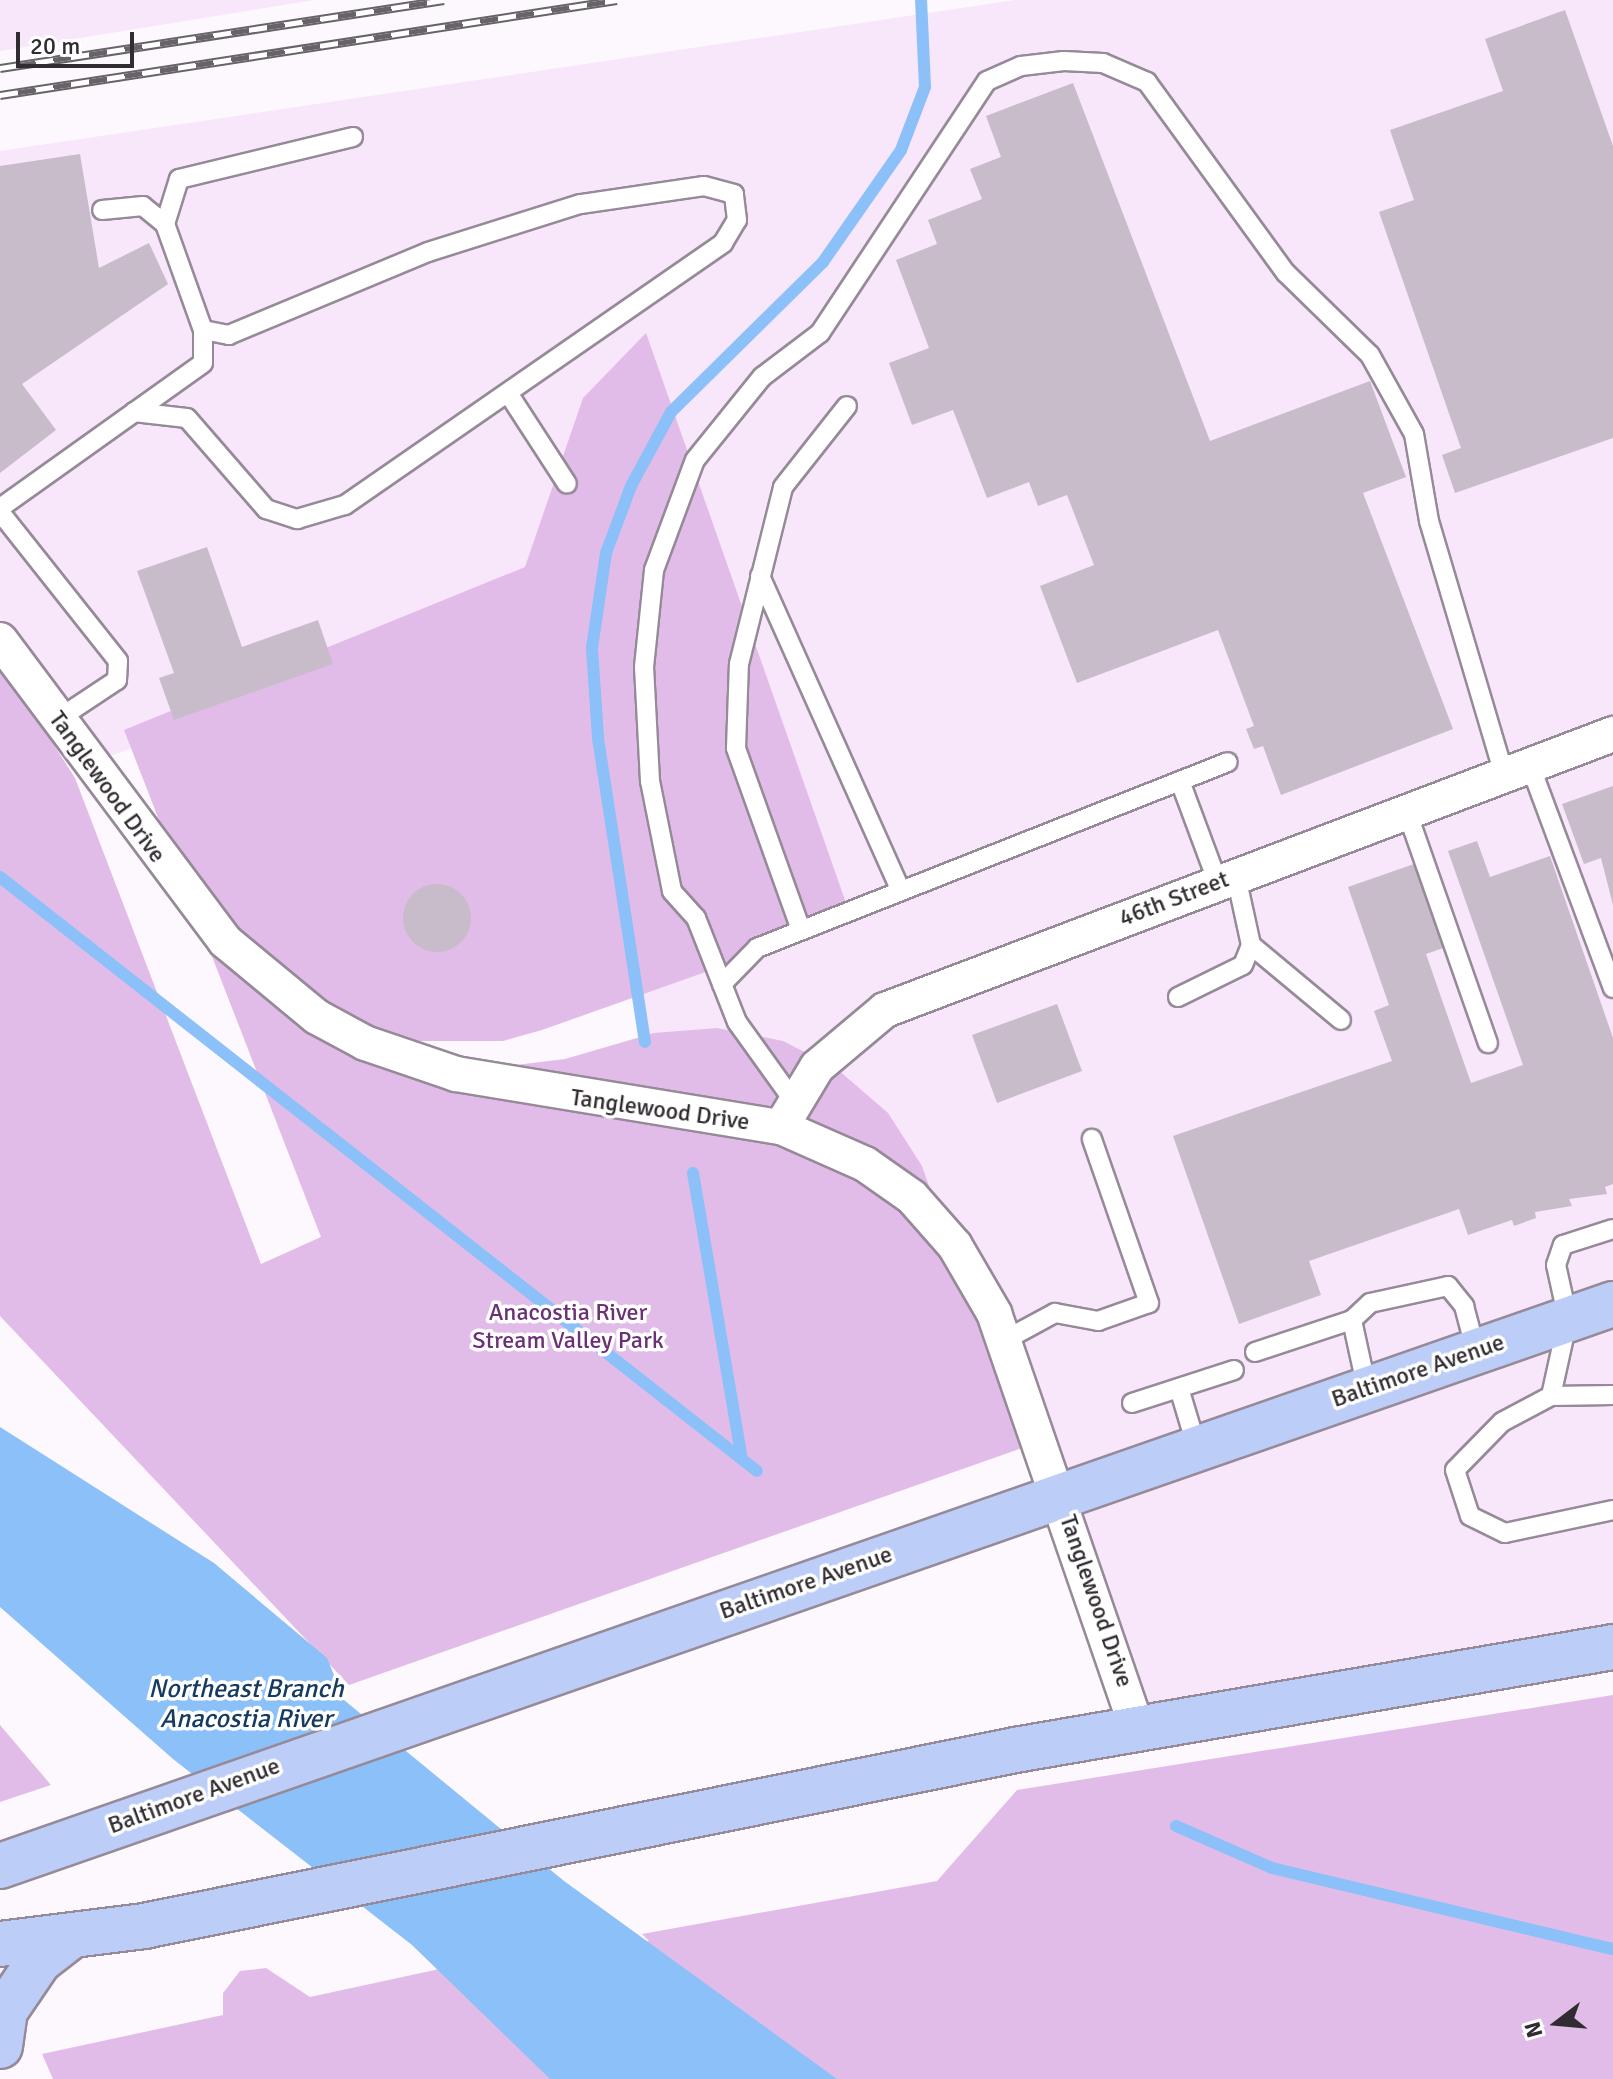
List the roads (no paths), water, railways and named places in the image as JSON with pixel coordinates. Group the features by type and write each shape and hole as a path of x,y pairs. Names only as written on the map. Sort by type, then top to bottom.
{"main road":[{"name":"Baltimore Avenue","path":"0,1866 522,1681 1613,1304"},
{"path":"0,1944 67,1939 144,1926 687,1821 1137,1728 1613,1647"},
{"path":"0,2046 5,2011 39,1961 67,1939"}],"street":[{"name":"Tanglewood Drive","path":"0,640 225,941 317,1017 365,1043 456,1074 787,1113 912,1197 955,1246 1005,1340 1061,1495 1137,1728"},
{"name":"46th Street","path":"787,1113 843,1039 885,1010 1613,734"}],"lane":[{"path":"787,1113 737,1022 696,918 672,891 650,781 644,667 654,570 695,460 762,377 820,333 987,81 1021,66 1103,63 1147,82 1286,273 1370,355 1414,434 1429,521 1517,770 1613,988"},
{"path":"165,224 179,179 353,137"},
{"path":"134,412 187,418 266,509 297,519 345,505 723,243 737,220 734,194 704,186 580,204 428,252 229,335 203,330"},
{"path":"58,719 117,680 118,661 0,510 203,363 203,330 165,224 143,206 102,210"},
{"path":"508,393 567,484"},
{"path":"801,930 736,748 739,664 783,487 847,406"},
{"path":"760,576 901,891"},
{"path":"722,984 757,948 1228,762"},
{"path":"1180,781 1227,880 1251,945 1341,1020"},
{"path":"1407,812 1488,1043"},
{"path":"1178,997 1243,965 1251,945"},
{"path":"1005,1340 1055,1313 1098,1321 1149,1303 1092,1139"},
{"path":"1551,1396 1568,1319 1556,1265 1563,1245 1613,1229"},
{"path":"1255,1352 1352,1320 1370,1303 1448,1286 1464,1306 1476,1351"},
{"path":"1352,1320 1367,1389"},
{"path":"1132,1403 1234,1370"},
{"path":"1179,1388 1197,1448"},
{"path":"1613,1395 1551,1396 1502,1422 1455,1470 1470,1516 1505,1533 1613,1510"}],"water":[{"name":"Northeast Branch Anacostia River","path":"0,1427 214,1563 327,1658 344,1700 564,1881 837,2079 550,2079 412,1945 173,1759 0,1607"}],"waterway":[{"path":"645,1042 598,737 592,648 606,553 631,486 671,412 823,262 901,150 925,87 921,0"},
{"path":"0,877 757,1471"},
{"path":"693,1173 742,1459"},
{"path":"1176,1826 1272,1868 1613,1949"}],"railway":[{"path":"0,68 444,0"},
{"path":"0,95 617,0"}],"park label":[{"name":"Anacostia River Stream Valley Park","path":"568,1327"}]}
